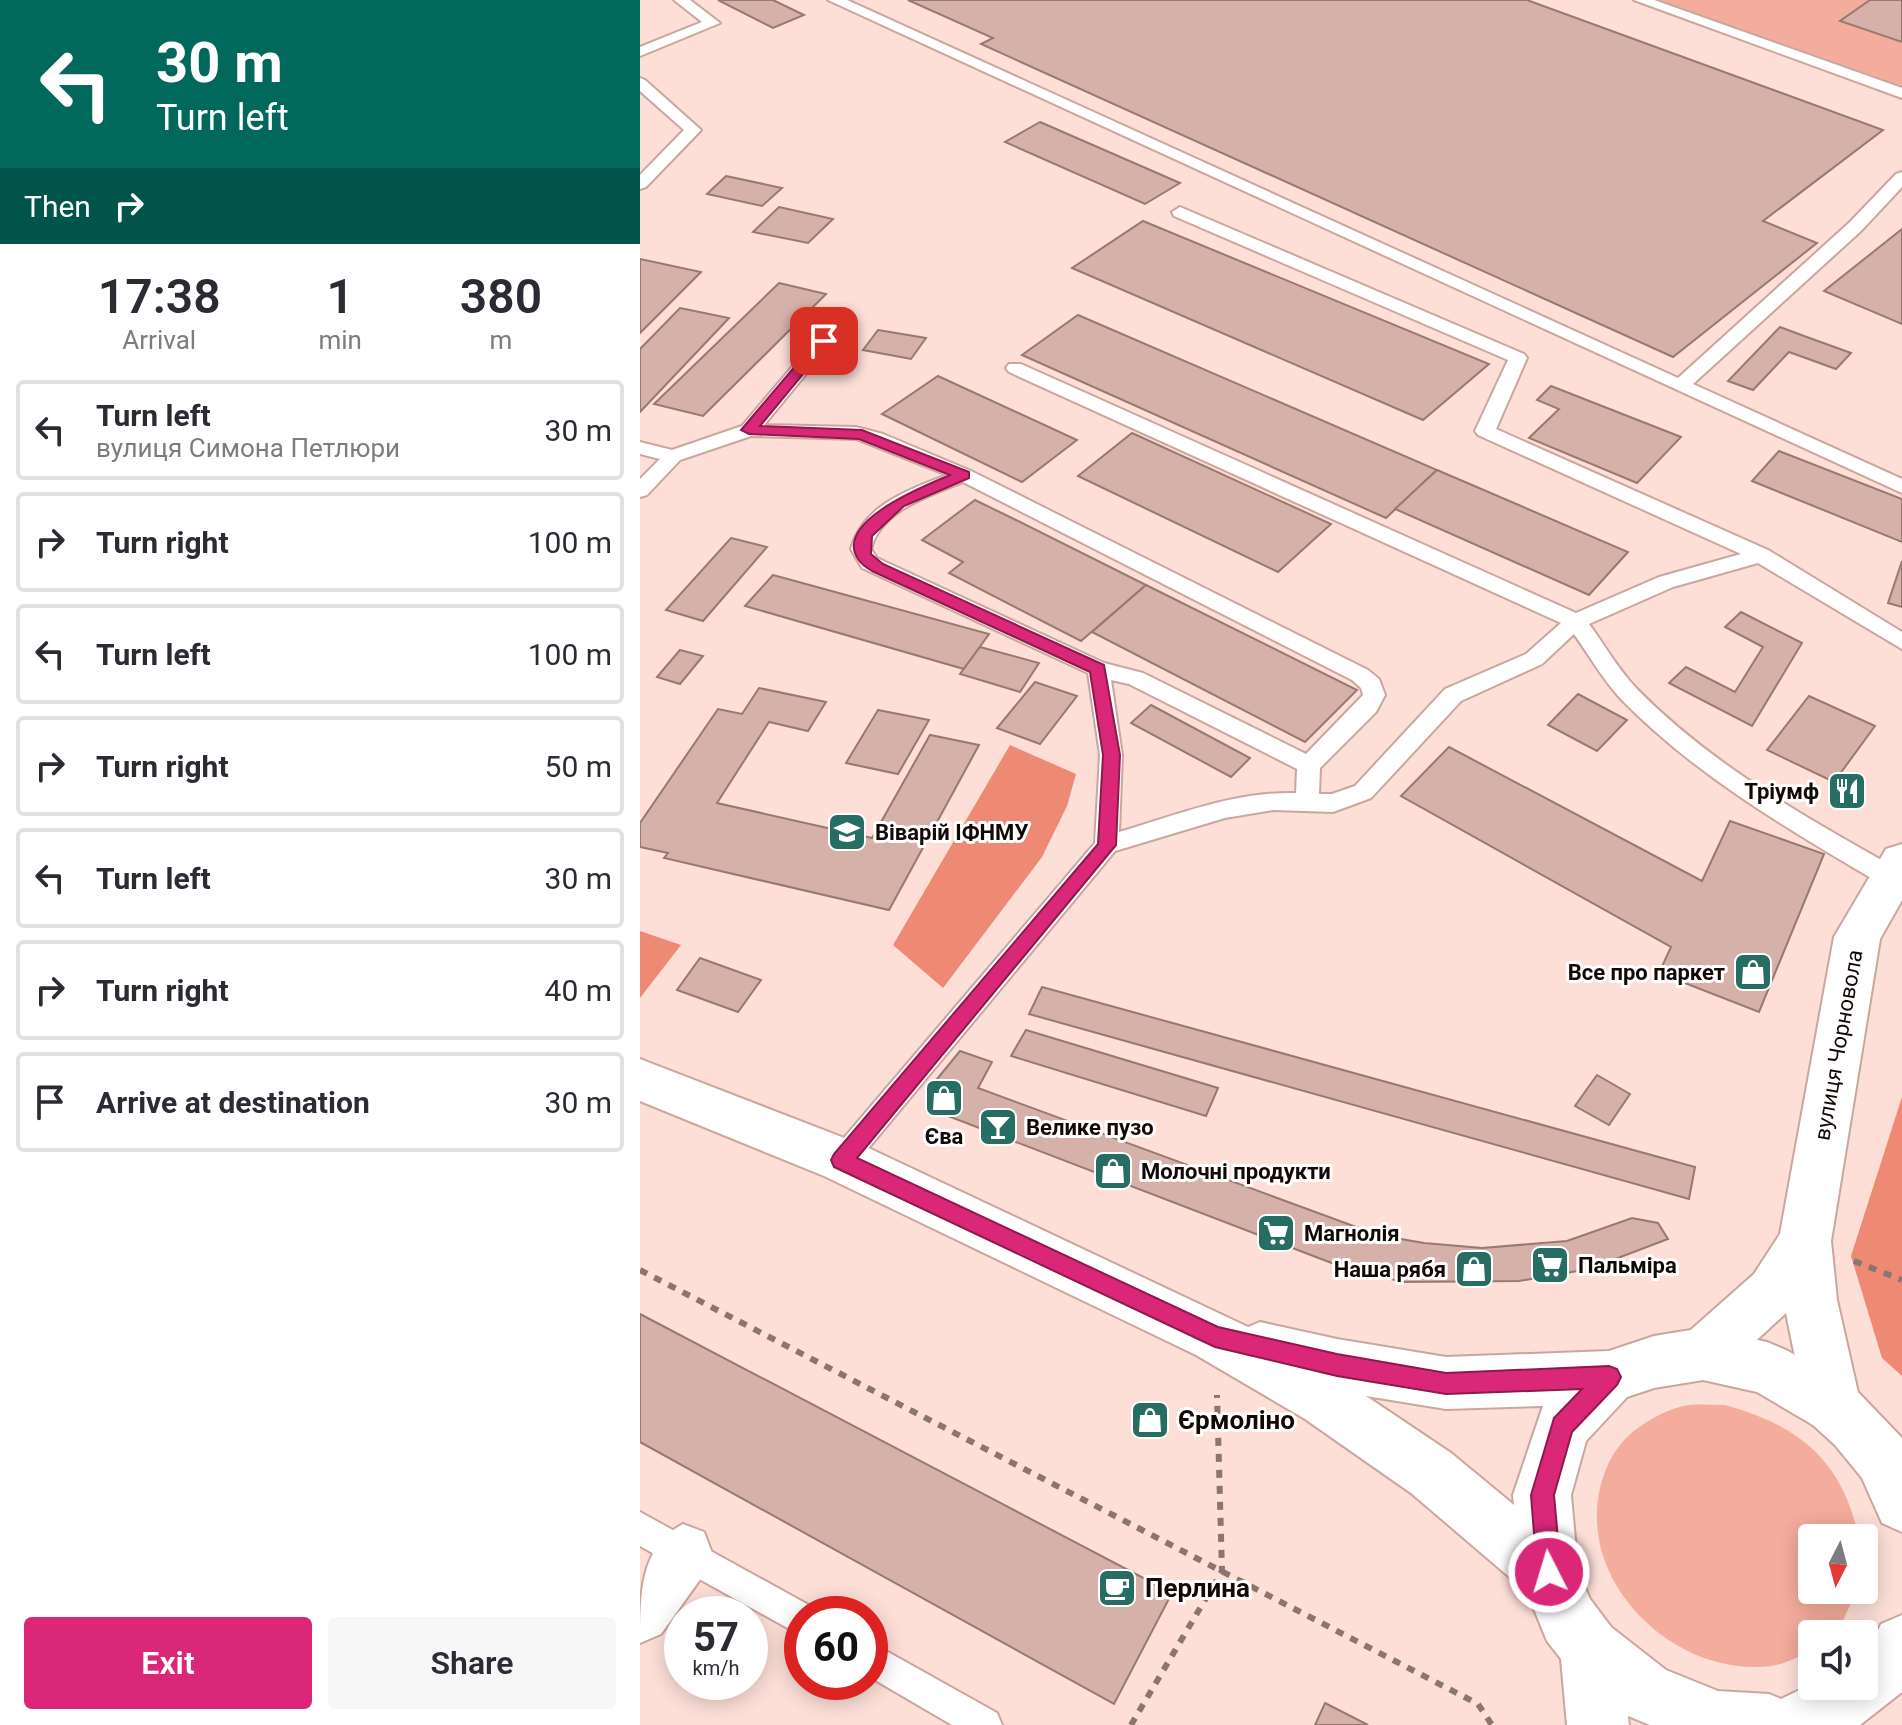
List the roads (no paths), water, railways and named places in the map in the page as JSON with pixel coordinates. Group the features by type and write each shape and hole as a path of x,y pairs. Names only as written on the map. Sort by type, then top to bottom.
{"main road":[{"name":"вулиця Чорновола","path":"1833,1406 1810,1300 1805,1241 1857,937 1897,870"},
{"path":"640,1080 842,1160 1215,1337 1325,1400 1419,1465 1549,1572"},
{"name":"вулиця Чорновола","path":"1703,1354 1773,1291 1805,1241"},
{"path":"1215,1337 1337,1365 1446,1383 1609,1377 1654,1362 1703,1354 1767,1368 1833,1406 1855,1426 1895,1475"},
{"path":"1609,1377 1562,1426 1542,1495 1549,1572 1568,1620 1590,1648 1645,1692 1718,1722 1769,1725"},
{"path":"640,1613 662,1540"},
{"path":"1590,1648 1598,1725"},
{"path":"1795,1725 1849,1698 1886,1664"}],"lane":[{"path":"640,52 713,23 681,0"},
{"path":"835,0 1902,487"},
{"path":"1641,0 1902,93"},
{"path":"640,83 693,130 648,166 640,184"},
{"path":"1680,386 1856,226 1902,177"},
{"path":"1180,212 1518,358 1485,431 1761,555 1902,642"},
{"path":"749,430 842,319"},
{"path":"1015,368 1576,621 1627,692 1696,752 1785,817 1897,870"},
{"path":"640,491 673,456 749,430 862,434 964,475 1360,675 1371,684 1374,695 1368,706 1309,765 1307,802"},
{"path":"640,448 673,456"},
{"path":"964,475 899,503 865,534 861,541 864,556 877,568 1098,669 1135,678 1309,765"},
{"path":"842,1160 1107,845 1225,809 1273,801 1333,803 1363,792 1453,695 1534,659 1576,621 1666,582 1761,555"},
{"path":"1098,669 1111,755 1107,845"},
{"path":"662,1540 784,1610"},
{"path":"888,1669 985,1725"}],"place":[{"name":"Тріумф","path":"1847,791"},
{"name":"Віварій ІФНМУ","path":"847,832"},
{"name":"Все про паркет","path":"1753,972"},
{"name":"Єва","path":"944,1098"},
{"name":"Велике пузо","path":"998,1127"},
{"name":"Молочні продукти","path":"1113,1171"},
{"name":"Магнолія","path":"1276,1233"},
{"name":"Пальміра","path":"1550,1265"},
{"name":"Наша рябя","path":"1474,1269"},
{"name":"Єрмоліно","path":"1150,1420"},
{"name":"Перлина","path":"1117,1588"}]}
